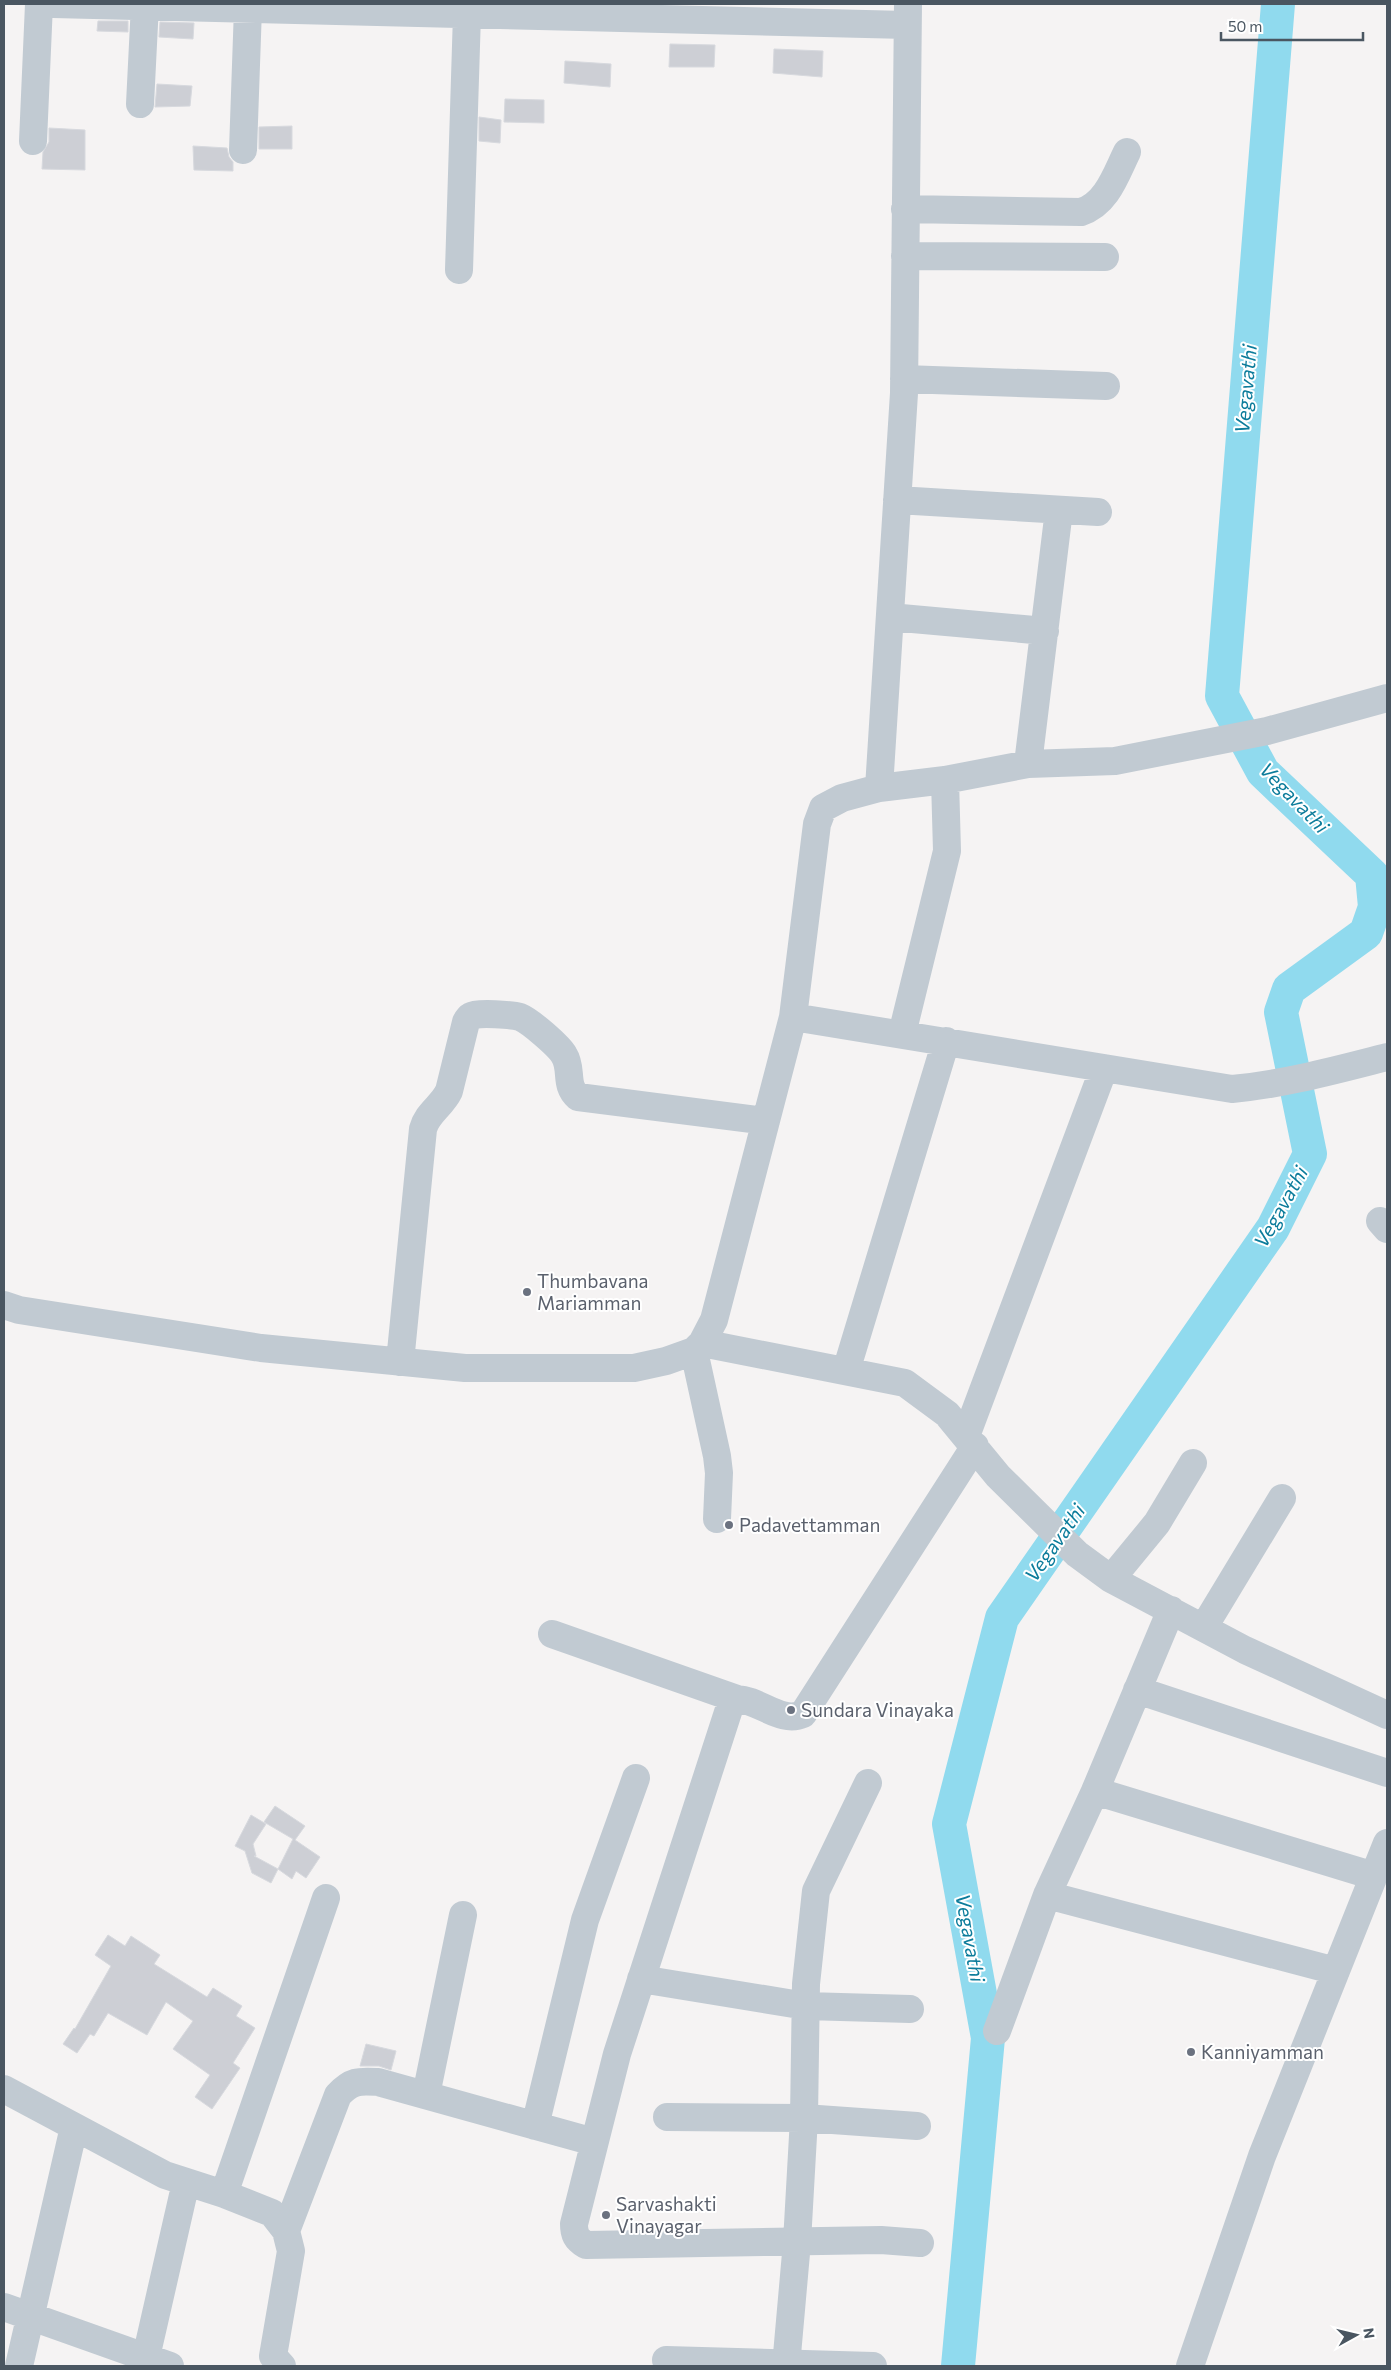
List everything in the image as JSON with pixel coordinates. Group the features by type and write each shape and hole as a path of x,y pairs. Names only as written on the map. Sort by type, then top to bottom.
{"street":[{"path":"33,141 39,4"},
{"path":"53,4 467,14 908,14 904,379 879,788"},
{"path":"140,104 145,5"},
{"path":"243,150 248,8"},
{"path":"459,270 467,14"},
{"path":"906,209 1081,212 1097,205 1104,197 1127,152"},
{"path":"905,256 1105,257"},
{"path":"904,379 1106,386"},
{"path":"897,500 1098,512"},
{"path":"1028,764 1059,510"},
{"path":"890,617 1045,631"},
{"path":"717,1519 719,1473 698,1347 714,1320 792,1017 818,824 823,808 842,798 879,788 945,780 1028,764 1115,761 1267,731 1387,698"},
{"path":"902,1034 947,850 945,780"},
{"path":"400,1362 425,1119 444,1100 449,1091 466,1022 470,1016 476,1014 513,1016 527,1021 564,1054 568,1062 569,1086 578,1097 766,1121"},
{"path":"792,1017 1232,1089 1270,1084 1325,1073 1387,1057"},
{"path":"846,1371 946,1041"},
{"path":"552,1634 737,1699 747,1700 785,1717 795,1718 803,1714 971,1441 1104,1068"},
{"path":"4,1305 19,1310 261,1348 464,1368 634,1368 666,1361 698,1347 846,1371 904,1383 947,1414 998,1476 1077,1554 1111,1579 1245,1650 1387,1716"},
{"path":"1111,1579 1157,1524 1193,1463"},
{"path":"1204,1627 1282,1498"},
{"path":"997,2031 1047,1895 1172,1610"},
{"path":"1137,1690 1387,1773"},
{"path":"737,1699 730,1706 617,2054 574,2224 574,2233 579,2241 586,2245 881,2240 920,2243"},
{"path":"535,2126 585,1920 636,1778"},
{"path":"786,2365 797,2242 804,2118 806,1984 816,1891 868,1783"},
{"path":"1094,1791 1374,1876"},
{"path":"1190,2366 1262,2156 1387,1844"},
{"path":"1047,1895 1336,1971"},
{"path":"224,2194 326,1898"},
{"path":"426,2095 463,1915"},
{"path":"641,1978 806,2006 910,2009"},
{"path":"286,2231 338,2094 347,2085 361,2081 378,2082 594,2142"},
{"path":"4,2089 165,2175 224,2194 272,2213 286,2231 291,2252 276,2363"},
{"path":"667,2117 804,2118 917,2126"},
{"path":"19,2366 74,2127"},
{"path":"4,2307 153,2364 186,2182"},
{"path":"666,2360 786,2365 873,2366"}],"building":[{"path":"98,21 128,21 128,32 97,31"},
{"path":"160,22 194,23 193,39 159,37"},
{"path":"670,44 715,45 714,67 669,67"},
{"path":"774,49 823,51 822,77 773,73"},
{"path":"565,61 611,64 610,87 564,83"},
{"path":"157,84 192,86 190,106 155,107"},
{"path":"505,99 544,100 544,123 504,122"},
{"path":"479,117 501,120 500,143 479,141"},
{"path":"292,126 292,149 259,149 259,127"},
{"path":"49,128 85,130 85,170 42,169 43,152 49,142"},
{"path":"193,146 227,148 229,157 233,162 233,171 194,170"},
{"path":"275,1806 305,1826 295,1840 320,1857 306,1878 296,1871 292,1879 278,1869 293,1839 264,1822"},
{"path":"251,1815 266,1824 253,1844 256,1856 254,1856 278,1869 271,1883 252,1873 245,1851 235,1846"},
{"path":"108,1935 125,1946 131,1936 160,1955 154,1964 207,1997 213,1988 242,2006 236,2016 255,2028 233,2063 240,2068 212,2109 195,2097 210,2075 173,2049 193,2021 166,2002 147,2035 108,2013 94,2036 90,2034 77,2053 63,2044 75,2029 111,1966 95,1955"},
{"path":"366,2044 396,2051 391,2070 379,2066 360,2066"}],"waterway":[{"name":"Vegavathi","path":"958,2366 988,2038 949,1824 1002,1618 1273,1228 1310,1154 1281,1012 1289,989 1366,933 1375,907 1372,875 1263,772 1222,696 1278,4"}],"place":[{"name":"Thumbavana Mariamman","path":"527,1292"},
{"name":"Padavettamman","path":"729,1525"},
{"name":"Sundara Vinayaka","path":"791,1710"},
{"name":"Kanniyamman","path":"1191,2052"},
{"name":"Sarvashakti Vinayagar","path":"606,2215"}]}
